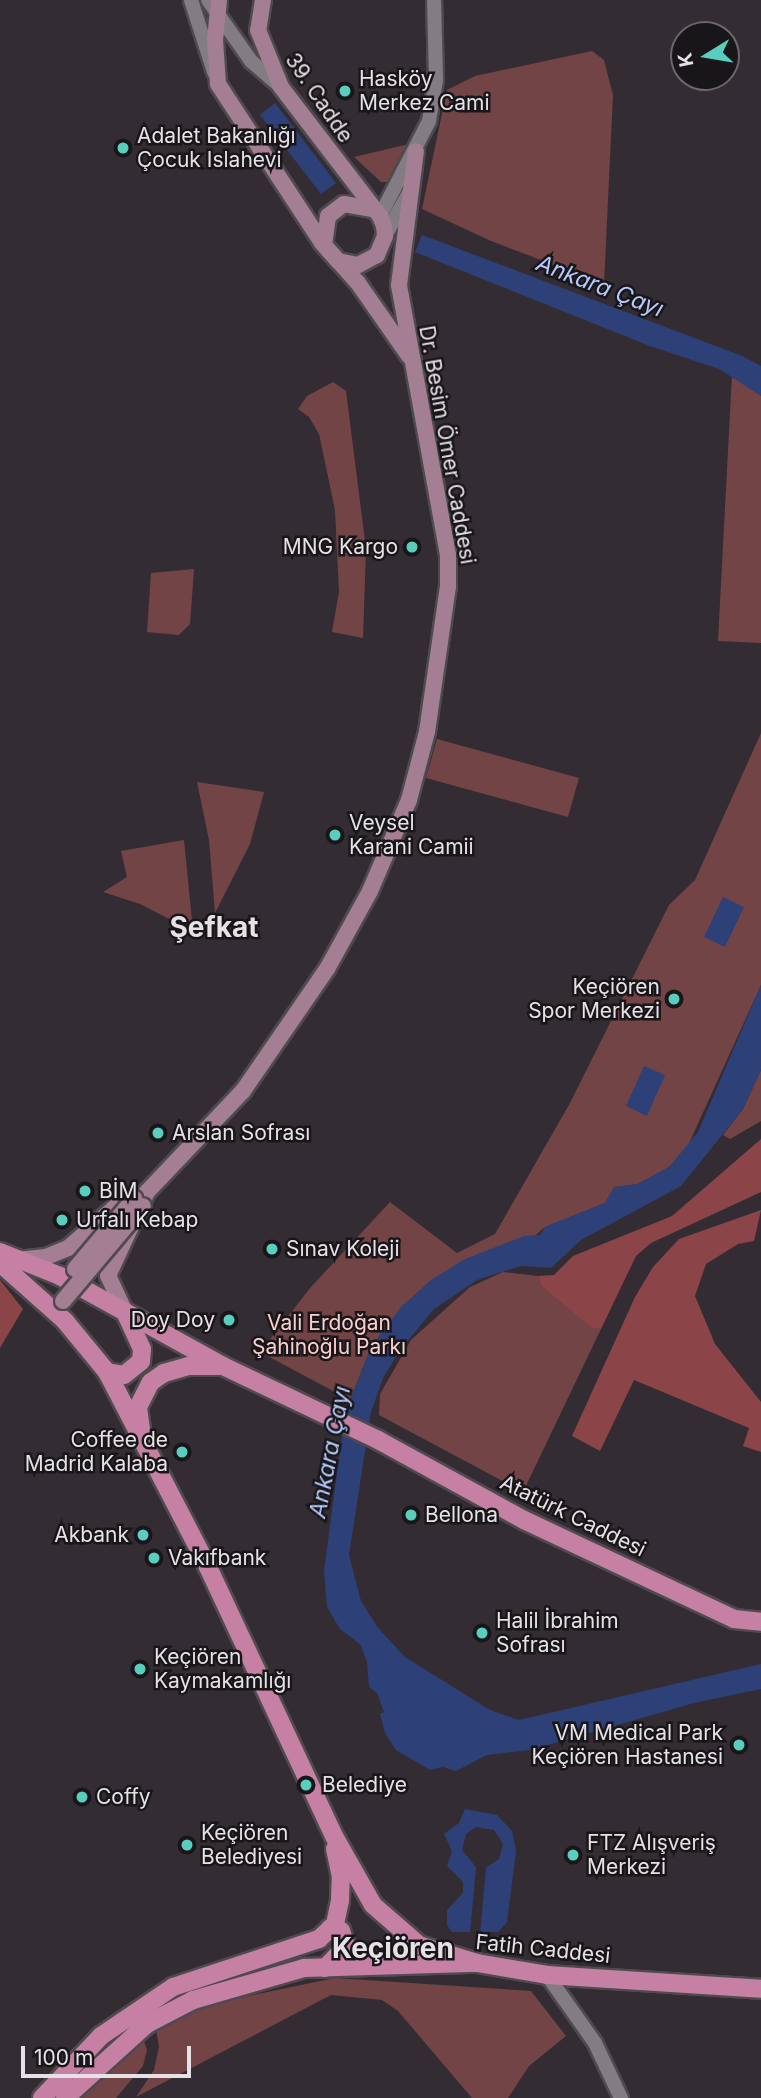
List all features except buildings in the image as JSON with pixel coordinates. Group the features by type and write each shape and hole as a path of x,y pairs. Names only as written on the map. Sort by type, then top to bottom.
{"main road":[{"path":"219,0 218,84 330,254 358,283 411,360"},
{"name":"39. Cadde","path":"263,0 260,38 281,87 376,213"},
{"name":"Dr. Besim Ömer Caddesi","path":"5,1258 46,1257 68,1248 114,1208 141,1199 243,1091 327,969 370,891 409,800 438,685 448,586 447,555 399,285 416,151"},
{"path":"385,236 377,255 358,265 330,254 322,235 328,216 344,204 376,213 385,236 399,285"},
{"path":"59,1297 141,1199"},
{"path":"107,1372 124,1376 141,1361 142,1349 108,1276 141,1199"},
{"path":"5,1258 65,1321 107,1372 208,1567 329,1825 373,1905 419,1945 477,1963"},
{"name":"Atatürk Caddesi","path":"5,1258 60,1276 223,1366 370,1436 524,1520 734,1619 761,1622"},
{"path":"142,1436 138,1407 151,1382 188,1366 223,1366"},
{"path":"42,2098 102,2036 173,1987 306,1944 330,1928 337,1912 341,1877 329,1825"},
{"path":"326,1968 346,1946 341,1931 330,1928"},
{"name":"Fatih Caddesi","path":"65,2098 147,2024 193,2000 253,1980 326,1968 477,1963 547,1975 761,1989"}],"street":[{"path":"191,0 218,84"},
{"path":"208,0 217,18 251,61 281,87"},
{"path":"376,213 416,151 429,121 436,80 434,0"},
{"path":"385,236 411,188"},
{"path":"547,1975 595,2043 620,2092"}],"green space":[{"path":"592,51 604,60 613,95 604,284 491,241 422,209 447,90 475,76"},
{"path":"409,144 398,172 389,182 381,182 354,157"},
{"path":"732,375 761,396 761,643 718,641"},
{"path":"333,382 346,391 366,549 363,638 332,632 339,592 335,510 319,434 309,417 298,409 307,396"},
{"path":"194,569 190,624 179,635 147,632 151,573"},
{"name":"Vali Erdoğan Şahinoğlu Parkı","path":"761,733 761,985 686,1150 669,1167 638,1184 615,1187 605,1203 545,1227 531,1239 466,1259 371,1347 350,1400 260,1352 311,1287 390,1202 457,1253 495,1234 570,1103 669,905 695,880"},
{"path":"437,739 579,778 568,817 426,778"},
{"path":"197,782 264,792 250,844 215,913 209,840"},
{"path":"184,840 193,931 140,904 103,892 127,877 121,851"},
{"path":"761,1070 761,1121 730,1139 723,1135 743,1109"},
{"path":"503,1272 538,1276 541,1286 591,1326 601,1329 523,1492 379,1415 380,1394 411,1340 470,1287"},
{"path":"335,1978 531,1991 566,2036 529,2066 508,2098 472,2098 398,2011 382,2000 331,1995 136,2097 154,2070 159,2047 156,2028 200,2006"},
{"path":"143,2038 147,2050 143,2066 116,2098 81,2098"}],"shaded area":[{"path":"761,1139 761,1192 651,1243 636,1256 601,1329 591,1327 541,1286 538,1276 554,1275 573,1256 672,1216"},
{"path":"761,1210 754,1241 738,1244 706,1264 695,1296 715,1344 761,1402 761,1452 743,1446 749,1428 634,1380 600,1451 572,1436 635,1297 653,1267 679,1239"},
{"path":"0,1280 23,1309 0,1348"}],"water":[{"path":"275,103 336,183 321,194 260,115"},
{"path":"422,235 742,356 761,366 761,396 719,369 650,346 415,252"},
{"path":"723,897 744,907 725,947 704,937"},
{"path":"761,985 761,1070 743,1109 681,1186 581,1240 551,1268 521,1266 477,1280 434,1309 400,1350 383,1378 371,1412 349,1555 361,1601 378,1628 405,1657 490,1710 519,1720 761,1664 761,1689 694,1703 530,1750 487,1755 456,1771 443,1767 430,1770 396,1750 385,1733 380,1714 384,1712 377,1693 369,1687 367,1661 360,1644 340,1629 327,1607 324,1571 341,1443 350,1400 371,1347 401,1307 431,1280 465,1259 524,1236 540,1235 545,1227 605,1203 614,1187 638,1184 669,1167 698,1132"},
{"path":"644,1066 665,1075 647,1116 626,1106"},
{"path":"465,1809 497,1815 512,1831 516,1851 507,1922 498,1932 452,1932 447,1925 447,1910 463,1893 463,1882 447,1866 452,1851 444,1834 459,1823"}],"pier":[{"path":"476,1827 494,1830 503,1844 499,1859 486,1868 480,1934 470,1933 476,1867 462,1850 466,1834"}],"place":[{"name":"Hasköy Merkez Cami","path":"345,91"},
{"name":"Adalet Bakanlığı Çocuk Islahevi","path":"123,148"},
{"name":"MNG Kargo","path":"412,547"},
{"name":"Veysel Karani Camii","path":"335,835"},
{"name":"Keçiören Spor Merkezi","path":"674,999"},
{"name":"Arslan Sofrası","path":"158,1133"},
{"name":"BİM","path":"85,1191"},
{"name":"Urfalı Kebap","path":"62,1220"},
{"name":"Sınav Koleji","path":"272,1249"},
{"name":"Doy Doy","path":"229,1320"},
{"name":"Coffee de Madrid Kalaba","path":"182,1452"},
{"name":"Bellona","path":"411,1515"},
{"name":"Akbank","path":"143,1535"},
{"name":"Vakıfbank","path":"154,1558"},
{"name":"Halil İbrahim Sofrası","path":"482,1633"},
{"name":"Keçiören Kaymakamlığı","path":"140,1669"},
{"name":"VM Medical Park Keçiören Hastanesi","path":"739,1745"},
{"name":"Belediye","path":"306,1785"},
{"name":"Coffy","path":"82,1797"},
{"name":"Keçiören Belediyesi","path":"187,1845"},
{"name":"FTZ Alışveriş Merkezi","path":"573,1855"}],"district":[{"name":"Şefkat","path":"214,927"},
{"name":"Keçiören","path":"393,1948"}],"water label":[{"name":"Ankara Çayı","path":"600,286"},
{"name":"Ankara Çayı","path":"330,1452"}]}
